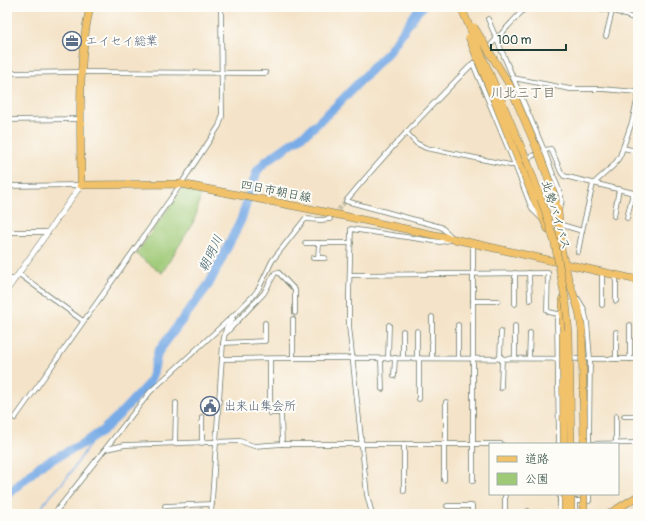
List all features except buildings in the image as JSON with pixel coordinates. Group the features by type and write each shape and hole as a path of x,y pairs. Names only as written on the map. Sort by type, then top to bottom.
{"main road":[{"path":"81,185 82,72 86,22 90,7"},
{"path":"457,7 534,199 545,221 552,243 579,311 582,330 584,443"},
{"path":"462,7 509,84 540,156 558,210 564,366 564,443"},
{"name":"北勢バイパス","path":"462,7 527,161 555,244 566,303 569,334 571,443"},
{"name":"四日市朝日線","path":"81,185 183,185 310,209 454,239 638,280"},
{"path":"565,495 565,514"},
{"path":"571,495 571,514"},
{"path":"584,495 584,514"},
{"path":"608,514 638,496"}],"street":[{"path":"15,418 183,185 220,122 222,117 221,7"},
{"path":"454,239 441,227 346,201 374,166 526,7"},
{"path":"589,7 614,10 638,20"},
{"path":"606,36 614,10"},
{"path":"488,19 544,150 562,201 558,210"},
{"path":"472,64 533,210 545,221"},
{"path":"7,73 266,73"},
{"path":"513,78 570,89 602,89 638,92"},
{"path":"578,248 593,184 617,161 632,122 638,97"},
{"path":"7,120 81,119"},
{"path":"632,122 638,122"},
{"path":"406,132 416,143 426,148 510,165 515,165 544,150 551,149 560,172 564,176 636,193 627,218"},
{"path":"623,148 632,150 635,148"},
{"path":"7,186 81,185"},
{"path":"7,290 81,185"},
{"path":"614,216 619,190"},
{"path":"54,514 155,386 236,313 259,288 272,261 305,219 330,219"},
{"path":"559,224 582,231"},
{"path":"372,514 367,495 349,321 351,229 440,242 454,239"},
{"path":"7,232 48,232"},
{"path":"318,243 318,258"},
{"path":"305,244 351,243"},
{"path":"473,243 473,481"},
{"path":"313,258 325,258"},
{"path":"224,335 264,293 275,273 278,272 295,290 295,313"},
{"path":"602,272 602,305"},
{"path":"515,273 515,304"},
{"path":"529,273 530,300"},
{"path":"350,274 548,273 547,310 549,312 561,313 557,322 559,443"},
{"path":"19,274 84,321"},
{"path":"616,275 616,301"},
{"path":"7,279 15,279"},
{"path":"572,291 581,304 586,316 590,359 589,443"},
{"path":"473,301 498,301"},
{"path":"211,514 223,343 226,328 236,313"},
{"path":"432,317 432,358"},
{"path":"293,319 293,358"},
{"path":"223,343 265,341 265,323"},
{"path":"388,358 389,325"},
{"path":"458,325 458,358"},
{"path":"630,325 630,359"},
{"path":"515,326 515,358"},
{"path":"402,358 403,331"},
{"path":"417,331 419,399"},
{"path":"501,332 501,388"},
{"path":"616,332 616,359"},
{"path":"529,358 530,333"},
{"path":"394,376 395,358"},
{"path":"222,359 638,359"},
{"path":"270,359 270,413 281,413 282,444"},
{"path":"381,359 382,389"},
{"path":"444,480 446,402"},
{"path":"176,403 176,444"},
{"path":"616,416 616,443"},
{"path":"624,416 638,416"},
{"path":"202,417 202,443"},
{"path":"106,449 125,445 240,441 254,446 282,444 489,444"},
{"path":"619,444 638,443"},
{"path":"404,444 404,491"},
{"path":"560,495 560,514"},
{"path":"560,501 589,501 589,495"},
{"path":"505,496 505,514"},
{"path":"575,501 575,514"},
{"path":"165,506 212,504"},
{"path":"447,506 472,506 472,514"}],"green space":[{"path":"183,188 201,192 197,212 193,223 162,273 136,254"}],"waterway":[{"name":"朝明川","path":"7,495 41,465 86,442 102,431 149,383 158,352 209,284 241,220 257,171 265,162 309,131 337,105 390,50 416,13 422,7"},
{"path":"39,514 45,502 66,479 97,434"}],"tunnel":[{"path":"334,214 346,201"}],"place":[{"name":"エイセイ総業","path":"72,41"},
{"name":"出来山集会所","path":"210,406"}],"district":[{"name":"川北三丁目","path":"523,92"}]}
